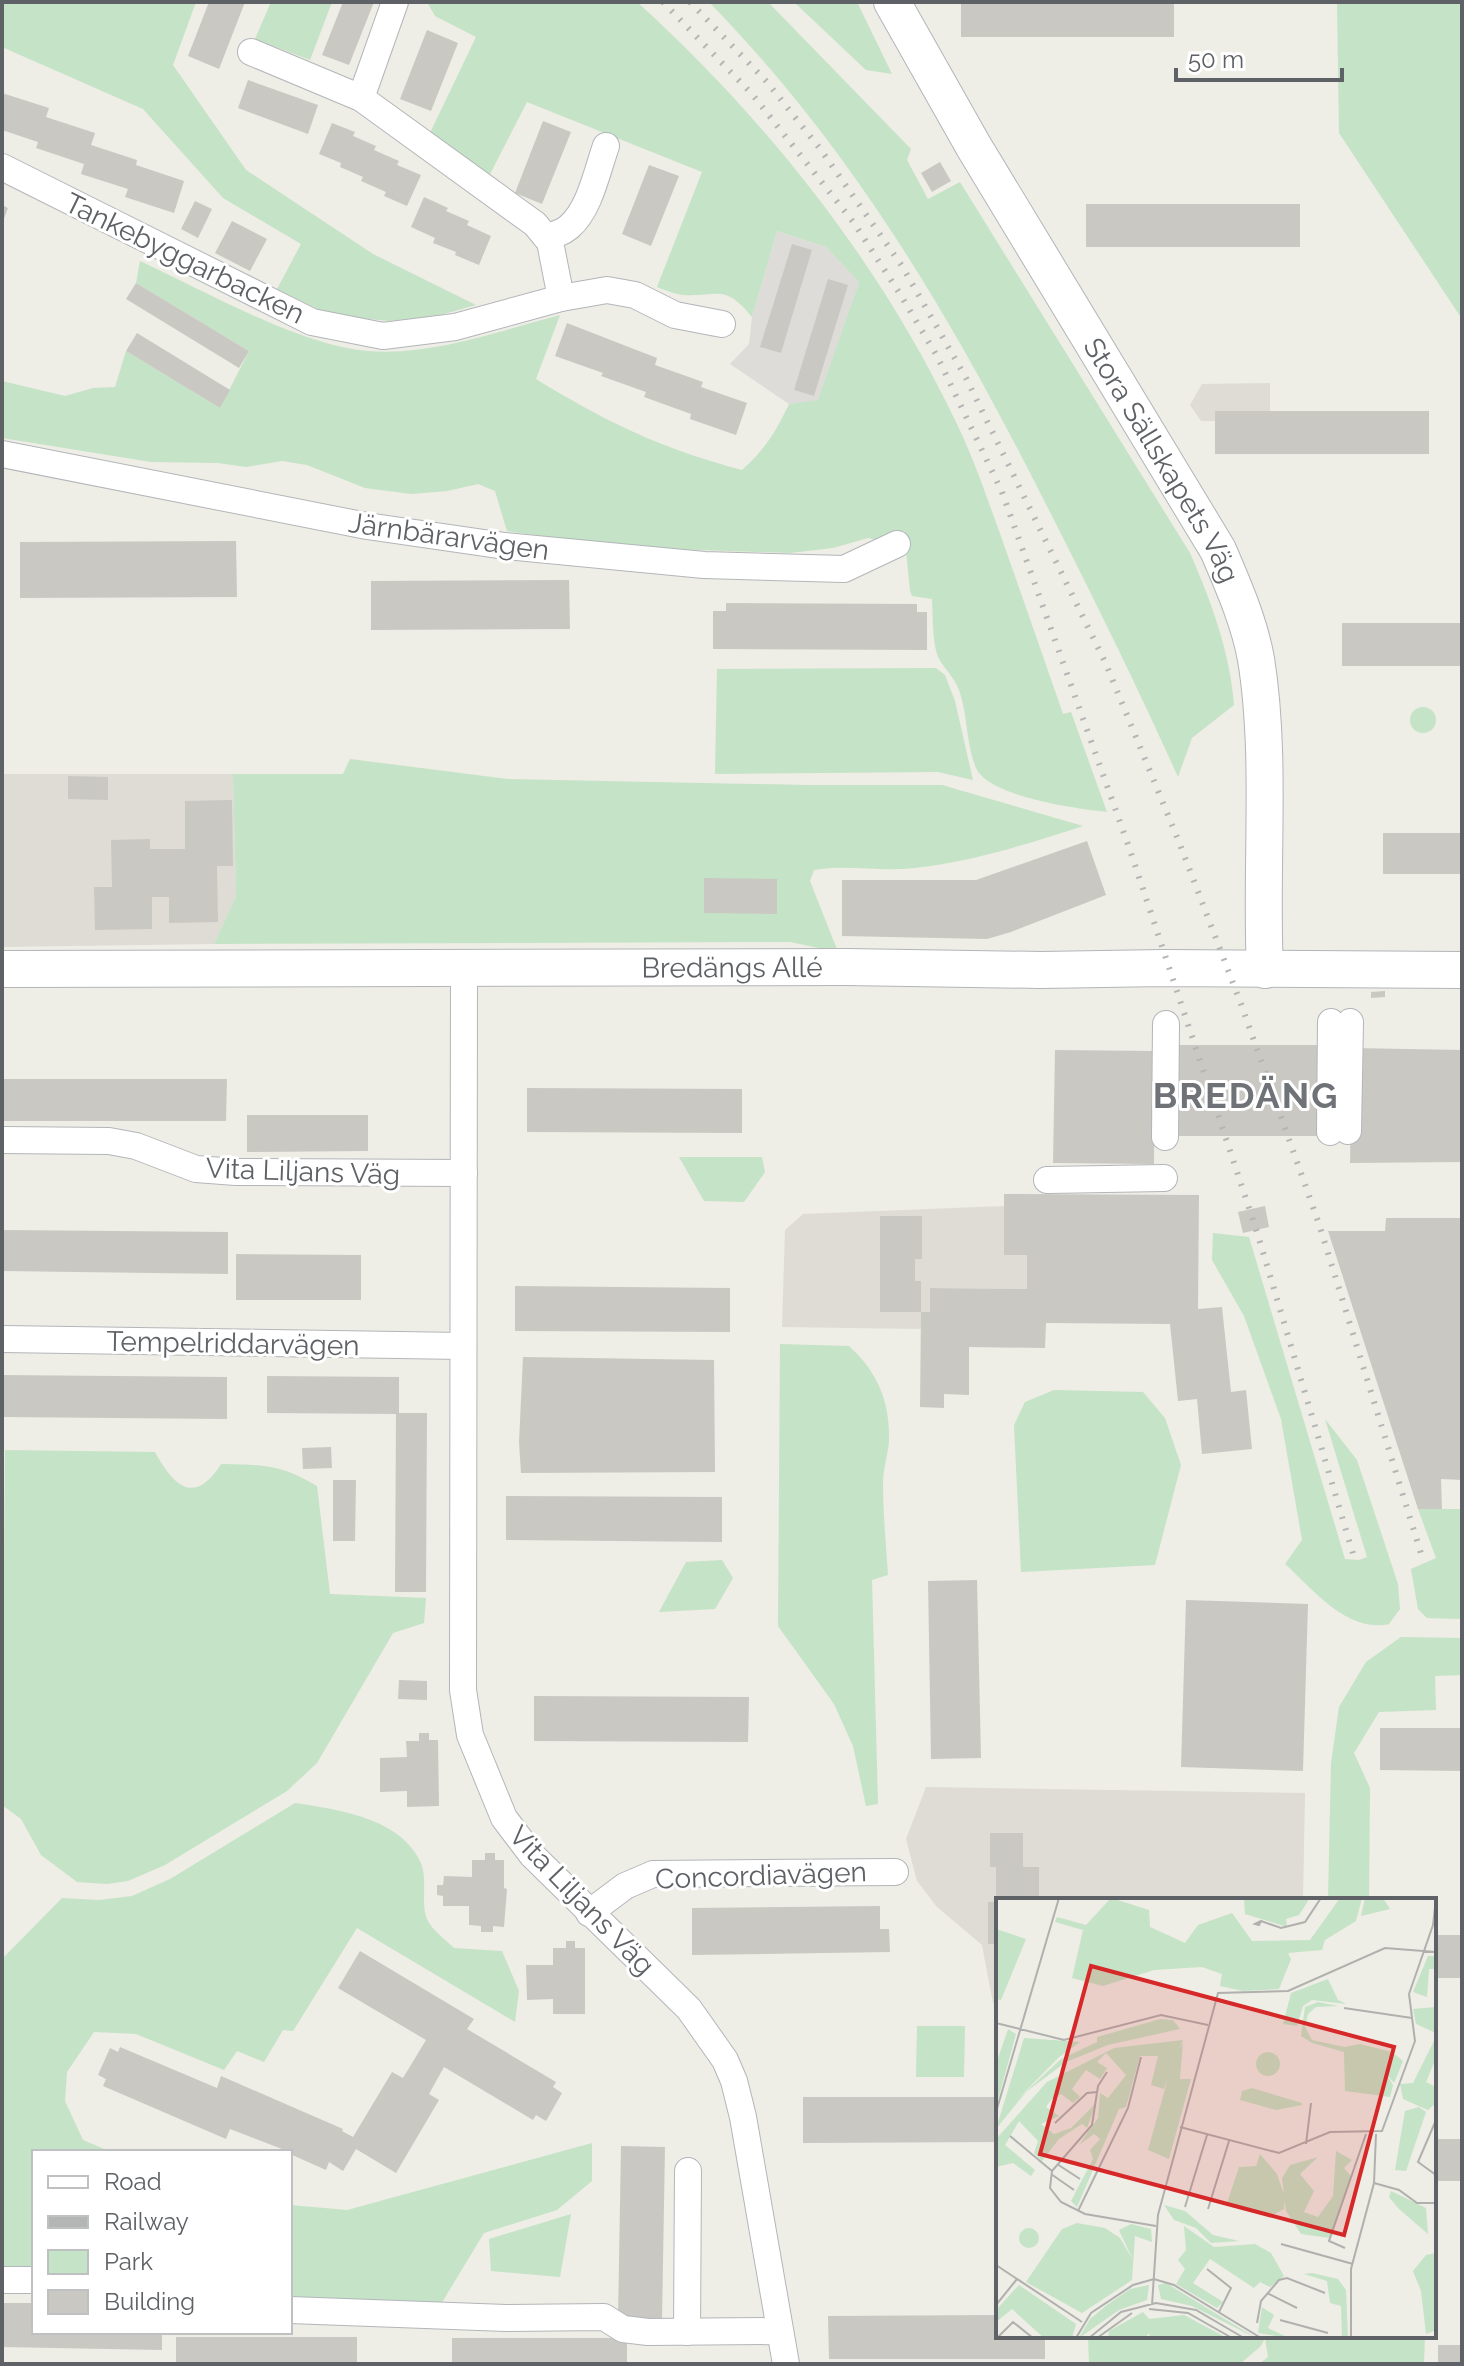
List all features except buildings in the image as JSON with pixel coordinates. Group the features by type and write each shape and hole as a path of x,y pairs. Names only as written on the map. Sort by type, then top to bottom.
{"street":[{"path":"361,98 395,2"},
{"name":"Stora Sällskapets Väg","path":"892,2 974,147 1218,550 1243,610 1255,656 1262,727 1265,970"},
{"path":"251,52 361,98 535,224 550,242 561,298"},
{"path":"546,237 563,232 572,225 585,204 606,146"},
{"name":"Tankebyggarbacken","path":"2,167 312,322 383,336 455,327 561,298 607,290 635,295 675,315 722,324"},
{"name":"Järnbärarvägen","path":"2,454 367,526 519,548 704,565 844,569 897,544"},
{"name":"Bredängs Allé","path":"2,969 846,967 1462,970"},
{"name":"Vita Liljans Väg","path":"464,968 463,1690 470,1735 504,1818 532,1855 689,2009 725,2060 743,2117 786,2364"},
{"path":"1339,1132 1341,1022"},
{"path":"1165,1137 1166,1024"},
{"name":"Vita Liljans Väg","path":"2,1140 109,1141 136,1146 196,1169 236,1172 464,1173"},
{"path":"1047,1180 1164,1178"},
{"name":"Tempelriddarvägen","path":"2,1339 463,1346"},
{"name":"Concordiavägen","path":"589,1913 625,1886 653,1874 895,1872"},
{"path":"687,2332 688,2171"},
{"path":"2,2280 32,2280"},
{"path":"292,2310 506,2318 604,2317 623,2329 779,2331"}],"shaded area":[{"path":"777,231 826,247 859,282 818,401 789,404 730,364 749,344 752,317"},
{"path":"1270,383 1270,411 1215,411 1215,421 1201,421 1190,405 1202,384"},
{"path":"2,774 233,774 236,896 214,944 2,947"},
{"path":"1004,1206 1004,1254 1027,1255 1027,1289 930,1288 930,1312 921,1312 921,1329 782,1327 785,1230 803,1214"},
{"path":"926,1787 1305,1793 1303,1898 996,1898 996,2006 982,1945 937,1907 917,1881 906,1839"}],"green space":[{"path":"2,2 196,2 173,65 246,170 373,254 476,305 437,316 389,321 330,315 277,289 301,244 223,198 143,109 2,47"},
{"path":"271,2 332,2 310,60 255,39"},
{"path":"427,2 637,2 685,47 774,144 855,248 891,303 954,418 986,495 1063,714 1071,712 1107,812 1016,794 984,778 976,768 959,690 937,654 932,599 912,596 910,591 904,531 890,543 868,538 833,548 790,553 611,547 507,531 495,491 478,484 411,494 365,488 307,465 282,461 246,467 218,463 151,462 2,438 2,381 65,396 93,388 115,387 126,351 220,408 249,351 136,283 140,261 283,328 341,347 368,351 392,352 441,346 560,315 536,379 635,433 742,470 769,440 789,404 818,400 859,282 826,247 777,231 752,317 727,296 683,295 657,287 702,172 527,102 487,180 428,137 476,37 435,16"},
{"path":"709,2 768,2 911,149 907,160 928,199 960,182 1190,553 1218,627 1234,705 1192,738 1178,777 1118,648 1018,449 942,313 859,183 813,121"},
{"path":"794,2 857,2 892,74 866,70"},
{"path":"1337,2 1462,2 1462,319 1339,133"},
{"path":"936,668 945,675 955,701 973,780 938,772 715,774 717,669"},
{"path":"1423,707 1432,711 1436,720 1432,729 1423,733 1414,729 1410,720 1414,711"},
{"path":"350,759 508,779 942,785 1083,826 999,852 936,865 901,869 814,870 810,881 838,952 790,942 214,944 236,896 233,774 343,774"},
{"path":"679,1157 762,1157 765,1172 744,1202 704,1201"},
{"path":"1213,1233 1249,1237 1345,1559 1359,1560 1367,1557 1325,1419 1357,1460 1398,1584 1400,1609 1389,1624 1374,1625 1345,1616 1285,1564 1302,1540 1281,1419 1244,1316 1212,1260"},
{"path":"780,1344 849,1346 873,1375 886,1409 889,1440 883,1483 888,1575 872,1580 878,1804 866,1806 853,1746 834,1704 778,1626"},
{"path":"1054,1390 1143,1392 1165,1418 1181,1465 1155,1565 1021,1572 1014,1425 1025,1402"},
{"path":"5,1450 155,1452 177,1482 193,1488 202,1485 221,1464 260,1466 292,1473 317,1486 330,1594 426,1598 424,1623 393,1633 317,1763 287,1791 165,1865 128,1881 107,1884 77,1882 41,1855 21,1819 2,1805"},
{"path":"1418,1509 1462,1509 1462,1619 1427,1618 1418,1609 1411,1569 1436,1558"},
{"path":"722,1560 733,1578 715,1609 659,1612 686,1562"},
{"path":"1401,1637 1462,1638 1462,1675 1435,1676 1436,1710 1379,1712 1354,1753 1370,1788 1369,1898 1328,1898 1331,1763 1339,1707 1366,1662"},
{"path":"295,1803 347,1813 382,1825 411,1846 420,1861 425,1910 434,1929 454,1948 502,1951 519,1991 515,2022 357,1928 293,2031 283,2030 264,2062 237,2051 224,2070 136,2034 94,2032 67,2072 65,2101 83,2140 106,2150 32,2150 32,2270 2,2269 2,1959 62,1898 99,1900 132,1896 170,1879"},
{"path":"917,2026 965,2026 964,2077 916,2077"},
{"path":"592,2143 592,2181 557,2210 484,2233 441,2304 292,2301 292,2205 347,2210"},
{"path":"571,2214 560,2277 491,2271 489,2239"},
{"path":"1088,2338 1265,2338 1261,2346 1240,2364 1089,2364"},
{"path":"1265,2338 1425,2338 1424,2364 1259,2364 1268,2357"}],"railway":[{"path":"663,2 752,94 854,223 937,356 1002,492 1130,850 1257,1232 1354,1557"},
{"path":"690,2 767,82 821,150 902,266 966,378 1106,664 1241,1004 1319,1224 1423,1560"}],"district":[{"name":"BREDÄNG","path":"1246,1095"}]}
